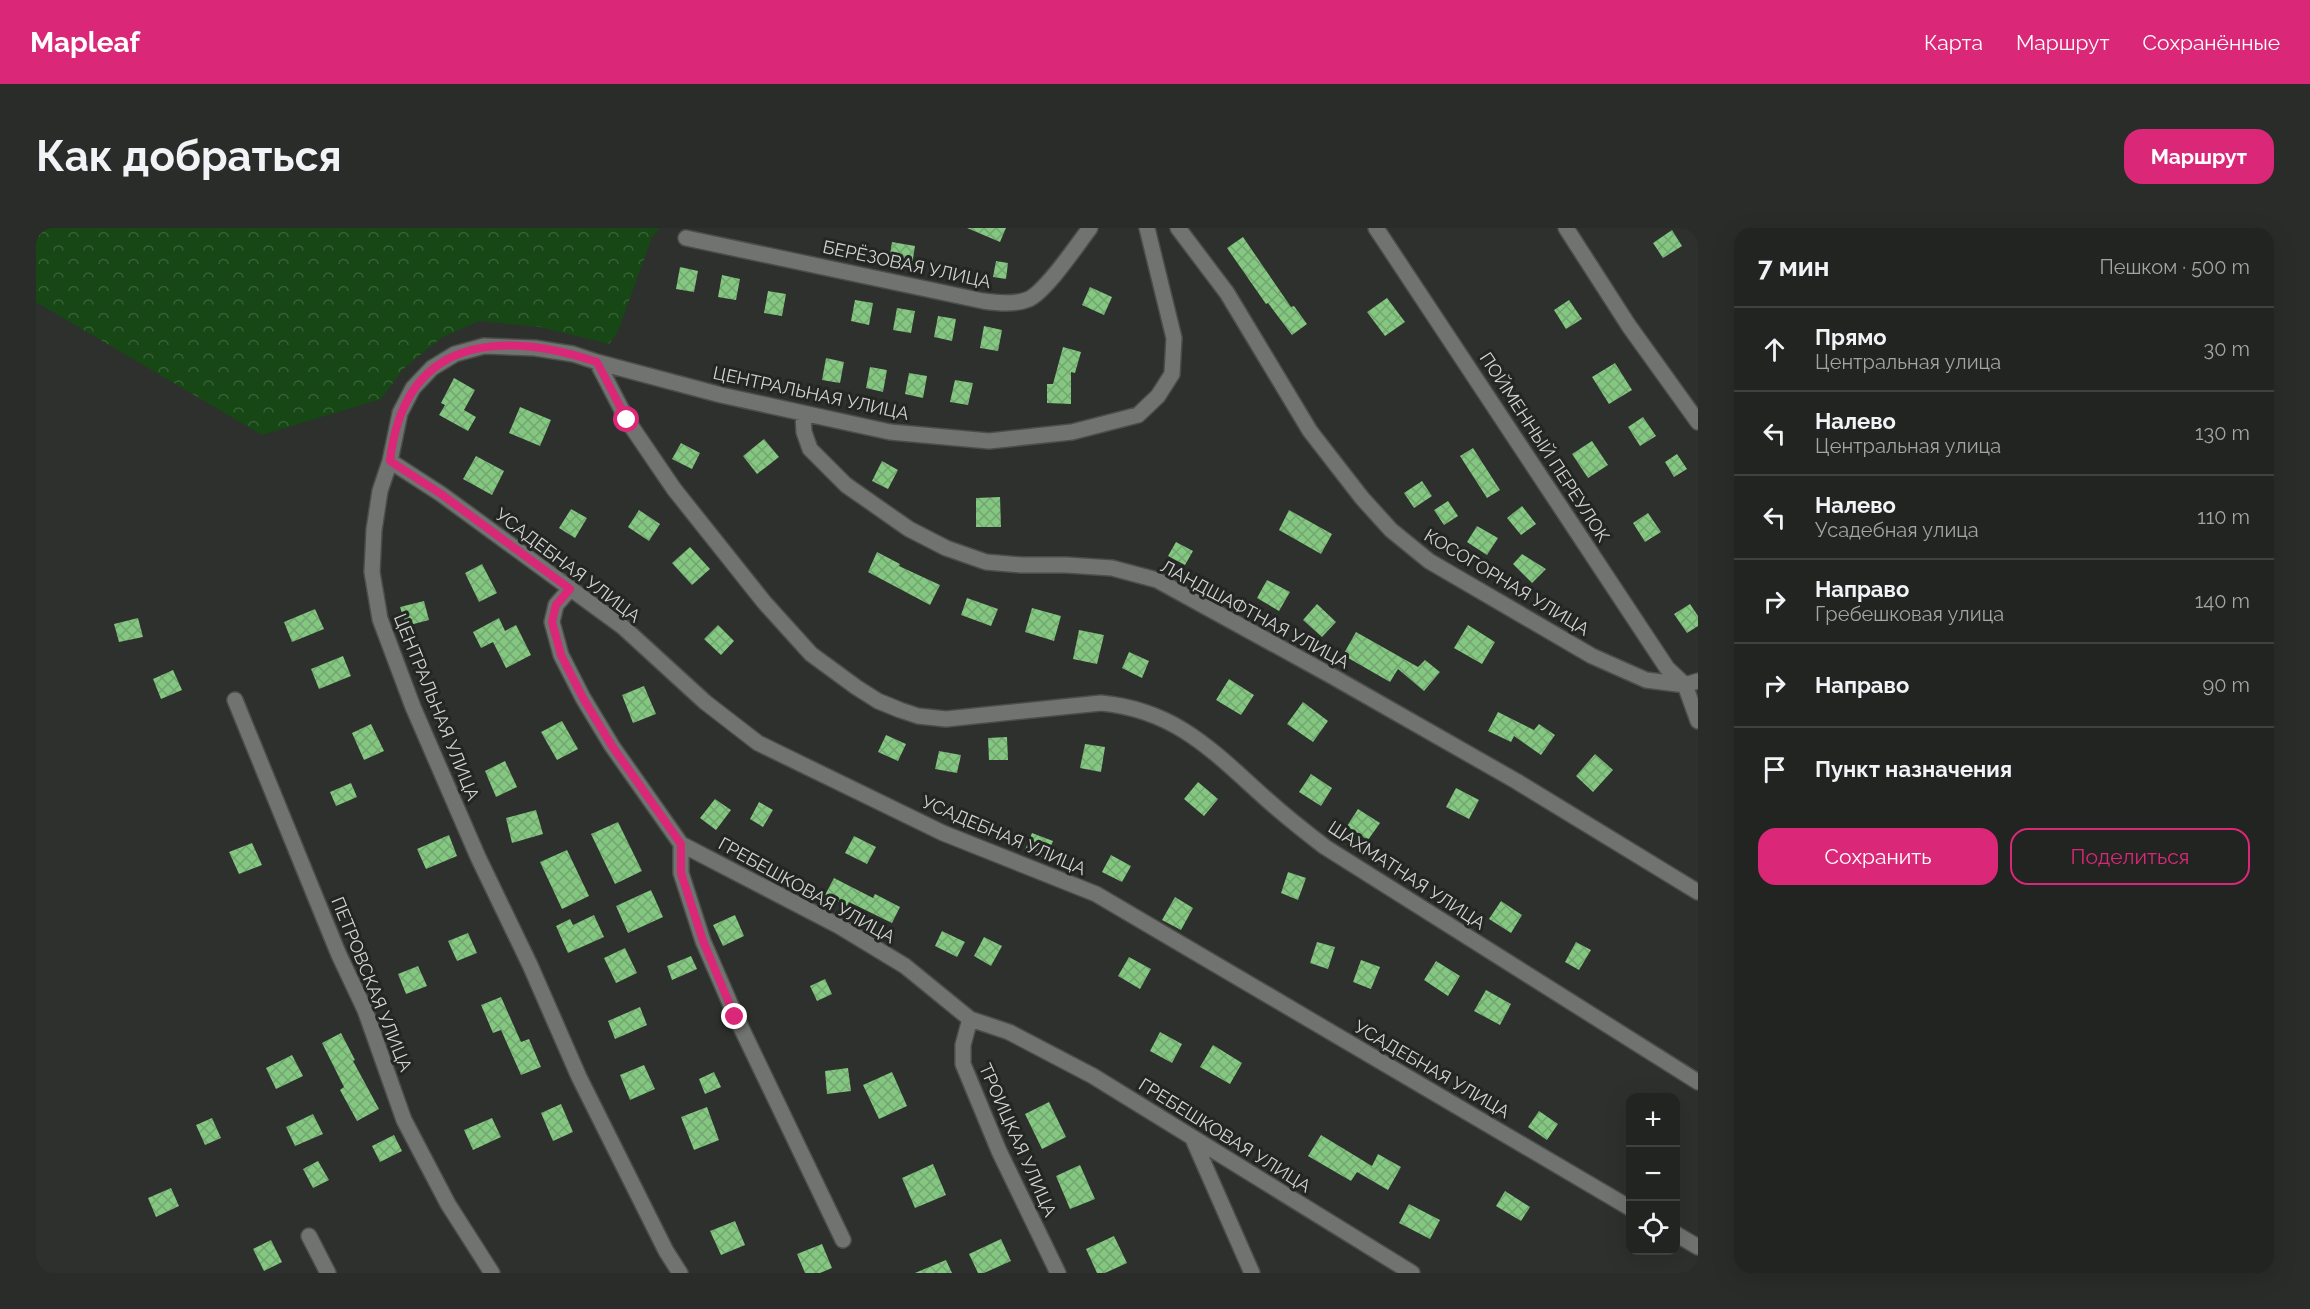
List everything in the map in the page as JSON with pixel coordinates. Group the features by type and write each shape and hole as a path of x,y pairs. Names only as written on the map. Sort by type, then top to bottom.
{"street":[{"name":"БЕРЁЗОВАЯ УЛИЦА","path":"686,238 983,301 1004,303 1028,300 1040,291 1090,228"},
{"name":"ЦЕНТРАЛЬНАЯ УЛИЦА","path":"680,1273 666,1251 579,1077 530,965 468,835 413,707 380,619 372,572 374,530 380,490 390,461 400,413 413,388 432,368 455,354 484,346 535,348 573,354 803,414 890,432 989,441 1072,432 1138,415 1158,396 1172,374 1174,338 1148,228"},
{"name":"КОСОГОРНАЯ УЛИЦА","path":"1178,228 1227,293 1310,431 1362,498 1391,530 1429,561 1592,656 1646,680 1691,683"},
{"name":"ПОЙМЕННЫЙ ПЕРЕУЛОК","path":"1376,228 1667,668 1691,683"},
{"path":"1566,228 1629,326 1698,422"},
{"name":"ШАХМАТНАЯ УЛИЦА","path":"597,362 627,420 674,489 756,593 811,654 856,687 878,701 900,710 918,716 946,719 1101,703 1126,705 1157,716 1186,731 1206,745 1272,805 1325,847 1698,1082"},
{"name":"ЛАНДШАФТНАЯ УЛИЦА","path":"803,414 804,432 810,449 846,485 909,529 946,548 986,562 1021,566 1066,565 1112,568 1157,580 1516,781 1698,892"},
{"name":"УСАДЕБНАЯ УЛИЦА","path":"390,461 441,494 623,627 705,702 758,743 943,833 1096,894 1626,1206"},
{"name":"ГРЕБЕШКОВАЯ УЛИЦА","path":"570,589 556,605 552,622 561,655 583,698 612,746 681,844 839,926 905,966 970,1019 1010,1032 1093,1076 1412,1273"},
{"path":"1691,683 1698,721"},
{"name":"ПЕТРОВСКАЯ УЛИЦА","path":"236,700 339,955 364,1010 404,1120 448,1204 492,1273"},
{"path":"681,844 681,873 703,941 735,1017 843,1240"},
{"name":"ТРОИЦКАЯ УЛИЦА","path":"970,1019 963,1045 963,1064 999,1151 1058,1273"},
{"path":"1193,1139 1252,1273"},
{"path":"309,1236 328,1273"},
{"path":"1680,1236 1698,1247"}],"green space":[{"path":"36,228 660,228 652,237 618,331 609,344 540,327 479,321 441,338 404,368 381,399 262,435 36,302"}],"building":[{"path":"967,228 1006,228 1000,242"},
{"path":"1672,230 1682,246 1663,258 1653,243"},
{"path":"1243,237 1291,307 1294,306 1307,324 1292,335 1268,303 1266,304 1227,248"},
{"path":"892,242 915,246 912,265 889,261"},
{"path":"996,261 1008,263 1006,279 993,277"},
{"path":"680,267 698,271 694,292 676,289"},
{"path":"722,275 740,279 736,300 718,297"},
{"path":"1090,287 1112,297 1104,315 1082,305"},
{"path":"768,291 786,294 782,316 764,313"},
{"path":"1387,298 1405,322 1385,336 1367,312"},
{"path":"855,300 873,303 869,325 851,321"},
{"path":"1569,300 1582,319 1566,329 1554,310"},
{"path":"897,308 915,311 911,333 893,330"},
{"path":"938,316 956,319 952,341 934,337"},
{"path":"984,326 1002,330 998,351 980,348"},
{"path":"1063,347 1081,352 1075,373 1071,372 1071,404 1047,403 1047,384 1053,384"},
{"path":"826,358 844,362 840,383 822,380"},
{"path":"1615,363 1632,390 1609,404 1592,377"},
{"path":"870,367 887,370 883,392 866,388"},
{"path":"909,373 927,376 923,398 905,394"},
{"path":"454,378 475,390 464,410 476,417 468,431 439,415 445,405 441,403"},
{"path":"955,380 973,383 968,405 950,402"},
{"path":"520,407 551,420 540,446 509,433"},
{"path":"1643,417 1656,436 1640,446 1628,427"},
{"path":"764,439 779,457 757,474 743,456"},
{"path":"1592,441 1608,465 1588,478 1572,454"},
{"path":"681,443 700,453 692,469 672,459"},
{"path":"1473,448 1500,490 1487,498 1460,456"},
{"path":"1677,454 1687,469 1674,477 1665,462"},
{"path":"476,456 504,471 492,495 463,479"},
{"path":"882,461 898,470 888,489 872,481"},
{"path":"1422,481 1432,496 1414,508 1404,493"},
{"path":"1000,497 1001,527 976,527 976,498"},
{"path":"1448,501 1458,516 1444,525 1434,510"},
{"path":"1522,506 1536,524 1521,535 1507,518"},
{"path":"571,509 587,518 575,538 559,528"},
{"path":"639,510 660,524 649,541 628,527"},
{"path":"1289,510 1332,534 1321,554 1279,530"},
{"path":"1648,513 1661,532 1645,542 1633,523"},
{"path":"1477,526 1498,538 1487,555 1467,542"},
{"path":"1176,542 1193,551 1185,565 1168,556"},
{"path":"690,547 710,569 692,585 672,563"},
{"path":"877,552 900,564 899,566 940,585 930,605 868,572"},
{"path":"1522,554 1546,569 1532,583 1513,564"},
{"path":"482,564 497,593 479,602 465,573"},
{"path":"1267,580 1290,592 1279,611 1257,598"},
{"path":"967,598 998,609 991,626 961,615"},
{"path":"424,601 429,620 406,626 400,607"},
{"path":"1317,604 1336,622 1322,637 1303,620"},
{"path":"1690,604 1698,616 1698,626 1687,633 1674,614"},
{"path":"1032,608 1061,616 1054,641 1025,632"},
{"path":"315,609 324,629 292,642 284,622"},
{"path":"138,618 143,637 119,642 114,624"},
{"path":"499,618 505,631 516,625 531,655 506,668 493,642 481,648 473,632"},
{"path":"718,625 734,641 721,655 704,639"},
{"path":"1468,625 1495,642 1482,664 1454,648"},
{"path":"1079,630 1104,635 1097,664 1073,659"},
{"path":"1356,632 1418,667 1425,660 1440,672 1424,691 1398,669 1390,682 1343,655"},
{"path":"1129,652 1149,661 1142,678 1122,668"},
{"path":"343,656 351,676 319,689 311,669"},
{"path":"173,670 182,690 161,699 153,679"},
{"path":"1229,679 1254,695 1241,715 1216,700"},
{"path":"644,686 656,714 633,723 622,695"},
{"path":"1303,702 1328,721 1313,742 1287,724"},
{"path":"1498,712 1534,730 1539,724 1555,735 1541,755 1514,736 1511,742 1488,731"},
{"path":"562,721 578,749 557,760 541,732"},
{"path":"371,724 384,751 364,760 352,733"},
{"path":"886,735 906,744 898,761 878,752"},
{"path":"1007,737 1008,760 989,760 988,738"},
{"path":"1085,744 1105,747 1101,772 1080,768"},
{"path":"939,751 961,755 957,773 935,769"},
{"path":"1595,754 1613,770 1593,792 1576,776"},
{"path":"505,761 517,787 496,797 485,771"},
{"path":"1311,774 1332,788 1321,806 1299,792"},
{"path":"1198,782 1218,799 1204,816 1184,799"},
{"path":"351,783 357,797 336,806 330,792"},
{"path":"1456,788 1479,800 1469,819 1446,807"},
{"path":"715,799 731,810 716,830 700,818"},
{"path":"759,802 773,810 763,827 750,819"},
{"path":"1358,809 1380,823 1368,840 1347,826"},
{"path":"536,810 543,834 512,843 506,818"},
{"path":"618,822 642,871 615,884 591,834"},
{"path":"1032,833 1053,841 1046,859 1025,850"},
{"path":"449,835 457,856 426,869 417,849"},
{"path":"854,836 876,847 867,864 845,853"},
{"path":"252,843 262,865 239,874 229,852"},
{"path":"567,850 589,896 562,909 540,862"},
{"path":"1111,855 1131,866 1122,882 1102,872"},
{"path":"1288,872 1306,878 1298,900 1281,893"},
{"path":"834,878 873,898 875,894 900,907 892,923 849,902 847,906 825,895"},
{"path":"651,890 663,917 628,933 616,906"},
{"path":"1175,897 1193,908 1181,930 1162,920"},
{"path":"1501,901 1522,915 1511,933 1489,919"},
{"path":"594,915 604,937 568,953 556,926 570,919 573,925"},
{"path":"735,915 744,936 723,946 713,925"},
{"path":"942,931 965,942 957,957 935,946"},
{"path":"468,933 477,953 457,961 448,941"},
{"path":"984,937 1002,946 991,966 974,956"},
{"path":"1317,942 1335,947 1328,969 1310,963"},
{"path":"1576,942 1591,950 1579,970 1565,962"},
{"path":"625,948 637,973 616,983 604,958"},
{"path":"691,956 697,969 672,980 667,966"},
{"path":"1129,957 1151,969 1140,989 1118,976"},
{"path":"1361,960 1380,967 1371,989 1353,982"},
{"path":"1436,961 1460,976 1448,996 1424,980"},
{"path":"418,966 427,986 406,994 398,974"},
{"path":"825,979 832,994 817,1001 810,986"},
{"path":"1486,990 1511,1004 1500,1025 1474,1011"},
{"path":"501,997 521,1042 529,1039 541,1067 521,1075 501,1030 493,1033 481,1005"},
{"path":"640,1007 647,1025 615,1039 608,1021"},
{"path":"1160,1032 1182,1044 1172,1063 1150,1051"},
{"path":"341,1033 379,1109 357,1121 340,1090 344,1087 322,1043"},
{"path":"1213,1045 1242,1063 1230,1084 1200,1067"},
{"path":"292,1055 303,1076 276,1089 266,1068"},
{"path":"644,1065 655,1089 630,1100 620,1075"},
{"path":"848,1068 851,1091 827,1094 825,1071"},
{"path":"714,1072 721,1087 705,1094 699,1079"},
{"path":"892,1072 907,1106 879,1119 863,1085"},
{"path":"1049,1102 1066,1137 1042,1149 1025,1114"},
{"path":"561,1104 573,1132 553,1141 541,1113"},
{"path":"707,1107 719,1140 694,1150 681,1117"},
{"path":"1539,1111 1558,1124 1547,1140 1528,1127"},
{"path":"313,1114 323,1134 295,1146 286,1127"},
{"path":"212,1118 221,1138 205,1145 196,1125"},
{"path":"492,1118 501,1137 473,1150 464,1130"},
{"path":"394,1135 402,1151 380,1162 372,1146"},
{"path":"1321,1135 1372,1166 1378,1154 1401,1167 1388,1190 1357,1172 1351,1181 1308,1156"},
{"path":"318,1161 329,1180 313,1188 303,1169"},
{"path":"933,1164 946,1195 915,1208 902,1178"},
{"path":"1080,1165 1095,1199 1070,1209 1056,1176"},
{"path":"171,1188 179,1206 156,1217 148,1198"},
{"path":"1505,1191 1530,1207 1521,1221 1496,1206"},
{"path":"1409,1204 1440,1220 1430,1239 1399,1223"},
{"path":"735,1221 745,1245 721,1255 710,1231"},
{"path":"1114,1236 1127,1263 1105,1273 1097,1273 1086,1249"},
{"path":"1001,1239 1011,1261 984,1273 978,1273 969,1254"},
{"path":"271,1240 282,1262 264,1271 253,1249"},
{"path":"822,1244 832,1268 820,1273 805,1273 797,1254"},
{"path":"946,1260 952,1273 915,1273"}],"route":[{"path":"627,420 597,362 573,354 535,348 484,346 455,354 432,368 413,388 400,413 390,461 441,494 570,589 556,605 552,622 561,655 583,698 612,746 681,844 681,873 703,941 735,1017"}]}
